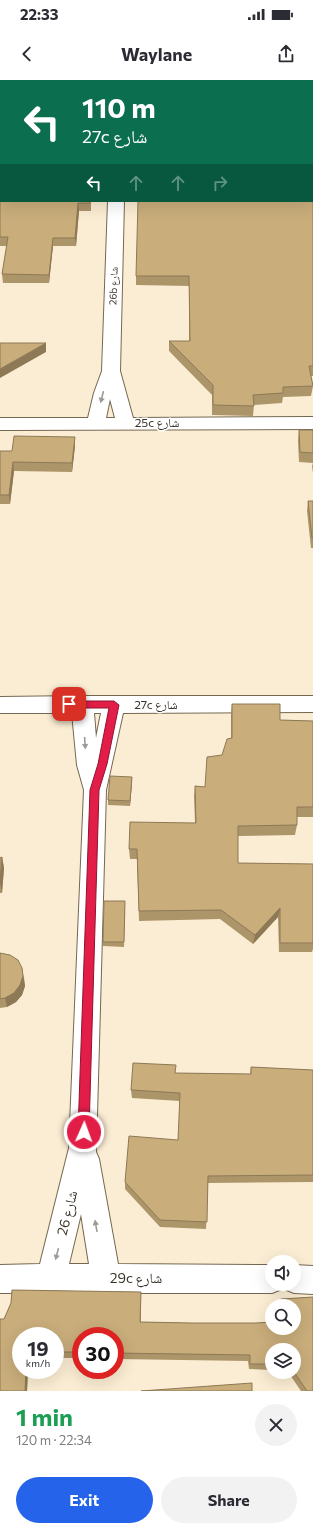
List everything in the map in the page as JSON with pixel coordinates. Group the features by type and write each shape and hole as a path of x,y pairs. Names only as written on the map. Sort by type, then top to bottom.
{"street":[{"name":"26b شارع","path":"96,424 103,393 111,371 116,202"},
{"name":"26b شارع","path":"111,371 116,385 125,424"},
{"name":"25c شارع","path":"0,424 313,423"},
{"name":"27c شارع","path":"0,704 313,704"},
{"name":"شارع 26","path":"82,704 88,765 95,790"},
{"name":"شارع 26","path":"51,1278 83,1148 95,790 114,705"},
{"name":"شارع 26","path":"83,1148 106,1278"},
{"name":"29c شارع","path":"0,1279 265,1279"},
{"path":"301,1279 313,1280"}],"building":[{"path":"0,202 90,202 78,203 75,238 53,238 49,275 2,274 8,237 0,237"},
{"path":"138,202 313,202 313,366 309,366 313,386 283,387 283,393 253,395 254,406 213,405 213,385 169,341 190,341 189,276 136,276"},
{"path":"0,343 46,343 0,369"},
{"path":"299,430 313,430 313,453 300,452"},
{"path":"14,436 75,437 72,463 13,462 9,495 0,495 0,451 12,451"},
{"path":"308,501 313,501 313,538 312,538"},
{"path":"232,704 280,704 280,720 313,721 313,807 297,807 297,825 238,826 238,863 313,864 313,943 280,943 280,908 255,935 221,910 139,911 137,849 129,849 130,822 196,823 195,786 205,787 207,757 222,755 227,739 232,738"},
{"path":"110,776 132,777 130,801 108,800"},
{"path":"2,857 0,883 0,858"},
{"path":"104,901 125,901 124,942 103,942"},
{"path":"0,953 10,955 18,960 22,968 23,976 20,985 14,993 0,999"},
{"path":"133,1063 176,1065 175,1073 251,1074 251,1067 313,1070 313,1175 208,1176 207,1222 160,1220 125,1182 129,1136 178,1140 180,1093 131,1090"},
{"path":"12,1290 141,1292 140,1322 265,1322 265,1335 301,1335 301,1299 281,1299 313,1297 313,1391 307,1391 299,1379 301,1379 301,1343 265,1343 265,1364 250,1364 250,1355 124,1353 124,1327 72,1327 72,1352 64,1352 64,1327 12,1327 12,1379 26,1379 25,1391 0,1391 0,1319 4,1319 11,1303"},
{"path":"252,1383 252,1391 141,1391"}],"route":[{"path":"69,704 114,705 100,774 95,790 84,1132"}]}
